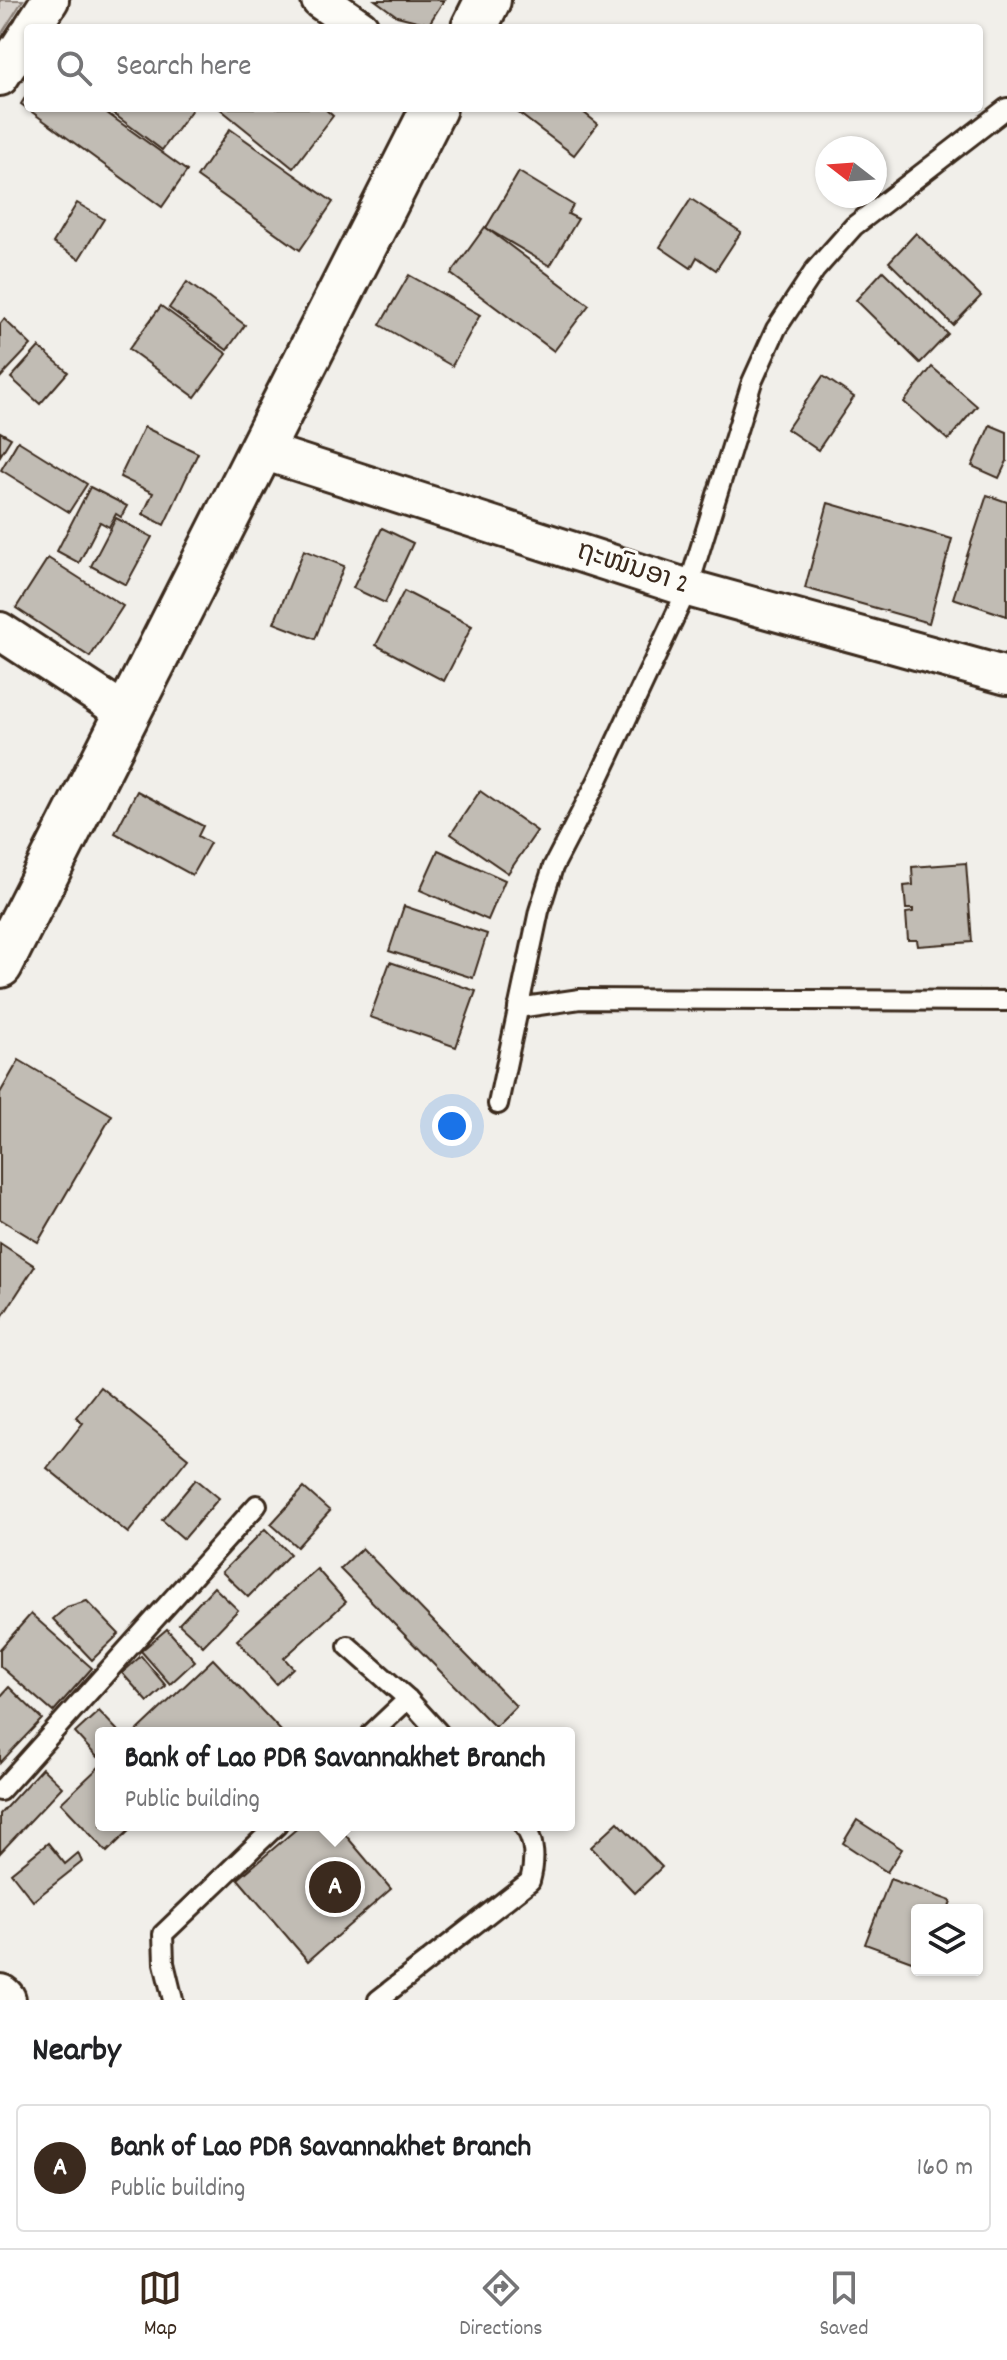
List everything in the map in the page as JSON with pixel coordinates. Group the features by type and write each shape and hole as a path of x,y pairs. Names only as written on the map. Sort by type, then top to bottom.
{"street":[{"path":"35,24 50,0"},
{"path":"320,0 354,24"},
{"path":"476,24 488,0"},
{"path":"0,77 24,40"},
{"path":"0,965 432,112"},
{"name":"ຖະໜົນອາ 2","path":"260,450 688,588 1007,676"},
{"path":"0,631 127,714"}],"lane":[{"path":"498,1104 539,911 553,867 597,782 688,588 752,382 776,329 815,270 854,226 1007,108"},
{"path":"518,1008 580,999 1007,1001"},
{"path":"0,1791 257,1505"},
{"path":"348,1646 408,1699 434,1727"},
{"path":"378,1727 408,1699"},
{"path":"173,2000 164,1963 163,1934 271,1831"},
{"path":"378,2000 530,1881 535,1864 528,1831"}],"shaded area":[{"path":"0,0 23,0 0,36"}],"building":[{"path":"375,0 444,0 429,24 397,16"},
{"path":"32,112 106,112 187,171 162,207"},
{"path":"111,112 190,112 162,150"},
{"path":"224,112 328,112 333,116 293,168"},
{"path":"517,112 583,112 598,124 574,155"},
{"path":"230,129 333,202 300,250 197,177"},
{"path":"519,172 573,205 568,214 578,219 550,266 486,228"},
{"path":"691,199 741,232 716,270 697,257 691,268 660,247"},
{"path":"77,203 104,219 79,259 53,243"},
{"path":"485,227 589,305 554,351 451,274"},
{"path":"916,233 981,296 953,325 889,262"},
{"path":"883,271 948,334 920,363 856,300"},
{"path":"409,275 480,315 452,366 380,325"},
{"path":"187,282 245,325 227,350 169,308"},
{"path":"161,306 227,354 195,397 129,349"},
{"path":"4,319 31,345 0,378 0,324"},
{"path":"39,347 68,372 40,404 11,378"},
{"path":"932,367 977,406 948,440 904,402"},
{"path":"823,376 854,397 818,450 787,429"},
{"path":"990,425 1007,432 1007,461 999,478 972,466"},
{"path":"144,427 198,453 164,525 143,514 153,493 120,477"},
{"path":"0,432 11,438 0,456"},
{"path":"18,441 87,484 69,512 1,470"},
{"path":"90,487 127,506 121,517 116,514 109,527 100,522 79,563 57,551"},
{"path":"987,495 1007,502 1007,616 953,598"},
{"path":"828,503 952,539 929,623 805,588"},
{"path":"116,518 152,537 126,585 91,566"},
{"path":"382,528 413,543 385,603 353,588"},
{"path":"304,550 344,566 315,639 274,623"},
{"path":"48,558 123,606 90,657 16,608"},
{"path":"404,591 472,626 444,681 376,645"},
{"path":"137,791 203,826 198,836 210,843 192,875 115,833"},
{"path":"480,791 537,831 508,873 451,834"},
{"path":"438,850 505,880 488,920 420,890"},
{"path":"966,863 972,942 918,946 917,940 908,940 906,913 913,912 913,909 906,909 904,886 913,885 912,867"},
{"path":"404,906 487,934 473,978 389,951"},
{"path":"390,962 476,991 456,1047 370,1017"},
{"path":"19,1060 112,1115 38,1242 0,1219 0,1093"},
{"path":"0,1243 35,1266 0,1320"},
{"path":"100,1387 188,1458 128,1533 47,1468 83,1423 76,1417"},
{"path":"196,1479 219,1498 184,1539 162,1520"},
{"path":"304,1488 330,1511 297,1547 271,1524"},
{"path":"265,1529 290,1554 248,1597 222,1572"},
{"path":"362,1548 516,1706 495,1727 340,1569"},
{"path":"317,1569 346,1602 284,1658 293,1668 276,1684 237,1640"},
{"path":"214,1587 238,1610 203,1646 179,1624"},
{"path":"87,1601 119,1634 92,1660 53,1619 67,1607"},
{"path":"31,1614 92,1668 53,1712 0,1666 0,1649"},
{"path":"167,1629 195,1661 170,1684 141,1651"},
{"path":"141,1656 166,1686 148,1702 122,1673"},
{"path":"213,1659 277,1727 141,1727"},
{"path":"9,1687 42,1719 0,1763 0,1697"},
{"path":"99,1711 114,1727 95,1727 95,1755 75,1733"},
{"path":"42,1768 62,1787 0,1853 0,1814"},
{"path":"95,1771 95,1831 129,1831 107,1852 61,1803"},
{"path":"857,1820 902,1849 887,1872 843,1843"},
{"path":"618,1822 662,1867 635,1893 591,1847"},
{"path":"294,1831 342,1831 391,1889 308,1961 238,1879"},
{"path":"48,1843 65,1864 78,1853 82,1862 33,1901 11,1873"},
{"path":"890,1879 951,1901 950,1904 911,1904 911,1961 865,1944"}],"place":[{"name":"Bank of Lao PDR Savannakhet Branch","path":"335,1887"}]}
